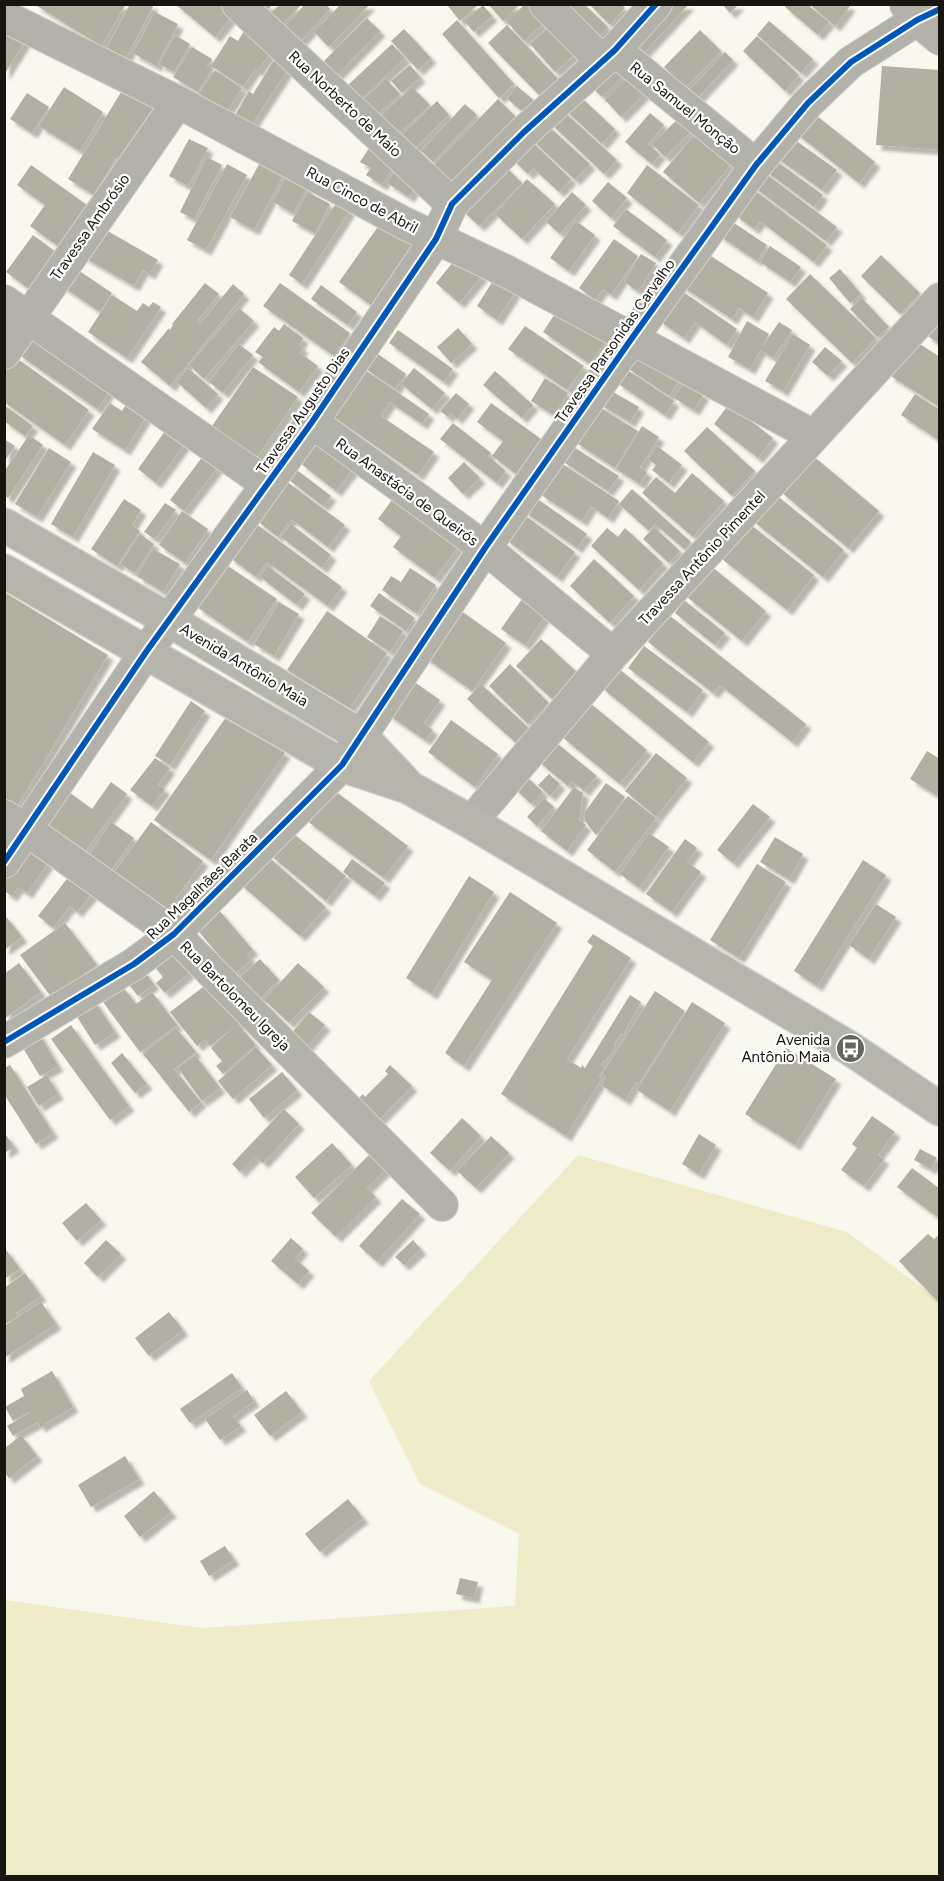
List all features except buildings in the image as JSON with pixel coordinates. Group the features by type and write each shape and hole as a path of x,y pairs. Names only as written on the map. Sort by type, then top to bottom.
{"main road":[{"name":"Avenida Antônio Maia","path":"4,525 169,620 361,736 408,787"},
{"name":"Avenida Antônio Maia","path":"4,571 342,765 408,787 471,822 851,1049 939,1108"}],"street":[{"name":"Rua Norberto de Maio","path":"238,4 452,204"},
{"name":"Rua Samuel Monção","path":"545,4 756,165"},
{"name":"Travessa Augusto Dias","path":"4,862 16,823 146,652 312,422 436,239 452,204 524,132 609,55 656,4"},
{"name":"Travessa Parsonidas Carvalho","path":"361,736 485,548 756,165 808,103 829,82 851,63 924,15"},
{"name":"Rua Cinco de Abril","path":"4,16 178,102 436,239 507,272 814,436"},
{"name":"Travessa Ambrósio","path":"4,353 16,309 178,102"},
{"name":"Travessa Antônio Pimentel","path":"471,822 613,654 939,299"},
{"path":"16,309 267,484"},
{"name":"Rua Anastácia de Queirós","path":"312,422 485,548 613,654"},
{"name":"Rua Magalhães Barata","path":"4,1042 134,964 174,934 342,765 361,736"},
{"name":"Rua Bartolomeu Igreja","path":"16,823 174,934 442,1205"}],"shaded area":[{"path":"578,1155 847,1232 939,1300 939,1876 5,1876 5,1600 201,1628 515,1606 519,1534 420,1484 369,1381"}],"cycle path":[{"path":"4,862 146,652 312,422 436,239 452,204 524,132 615,50 656,4"},
{"path":"4,1042 134,964 174,934 342,765 485,548 756,165 808,103 851,62 917,20 940,9"}],"place":[{"name":"Avenida Antônio Maia","path":"851,1049"}]}
